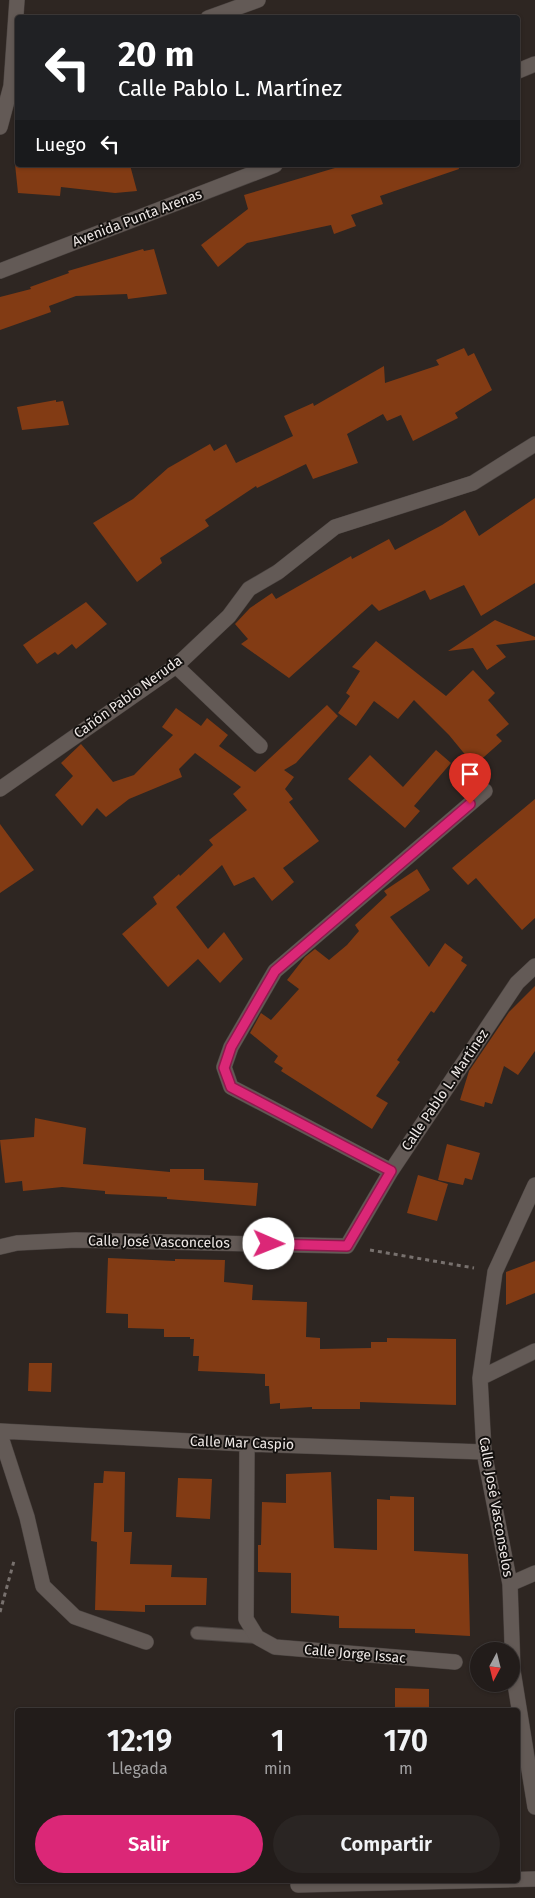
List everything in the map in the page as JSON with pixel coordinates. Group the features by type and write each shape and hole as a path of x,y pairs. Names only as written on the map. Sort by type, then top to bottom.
{"street":[{"path":"16,15 17,0"},
{"path":"216,15 258,0"},
{"path":"0,127 9,87 15,22"},
{"path":"520,70 535,64"},
{"name":"Avenida Punta Arenas","path":"0,271 270,167"},
{"name":"Cañón Pablo Neruda","path":"0,789 176,666 229,616 248,588 278,572 335,527 473,482 535,444"},
{"path":"176,666 260,746"},
{"path":"391,1171 231,1087 224,1068 231,1047 275,971 485,791"},
{"name":"Calle Pablo L. Martínez","path":"347,1246 391,1171 517,983 535,966"},
{"name":"Calle José Vasconselos","path":"519,1708 513,1671 510,1584 484,1452 480,1378 496,1272 535,1185"},
{"name":"Calle José Vasconcelos","path":"0,1246 17,1243 76,1240 347,1246"},
{"path":"480,1378 535,1351"},
{"path":"0,1433 27,1517 43,1586 75,1617 146,1642"},
{"name":"Calle Mar Caspio","path":"0,1433 484,1452"},
{"path":"248,1444 246,1619 258,1636"},
{"path":"510,1584 535,1573"},
{"name":"Calle Jorge Issac","path":"258,1636 275,1647 455,1662"},
{"name":"Calle José Vasconselos","path":"520,1714 535,1806"},
{"path":"298,1885 533,1885"}],"lane":[{"name":"Calle Jorge Issac","path":"197,1633 258,1636"}],"path":[{"path":"347,1246 496,1272"},
{"path":"0,1612 16,1555"}],"building":[{"path":"15,167 131,167 137,191 115,193 61,187 60,196 18,193"},
{"path":"338,167 458,167 459,169 380,196 383,204 351,215 356,226 334,234 331,225 247,243 218,267 201,245 248,209 244,195"},
{"path":"143,249 144,251 154,249 167,294 128,299 127,294 76,296 49,306 51,312 0,330 0,297 31,289 30,287 69,273 68,271"},
{"path":"464,348 468,356 474,353 492,390 455,413 458,418 413,441 401,415 387,421 383,414 347,434 358,463 313,479 306,464 257,488 256,486 205,520 209,526 160,558 162,563 137,582 93,523 133,499 168,468 210,444 214,451 226,444 236,463 293,436 284,416 313,403 314,406 384,366 385,383 439,365 436,360"},
{"path":"56,400 56,402 63,401 69,425 22,430 17,407"},
{"path":"535,498 535,583 481,616 464,585 430,600 425,590 379,611 372,604 289,678 241,644 248,639 235,624 250,608 272,593 276,599 351,556 352,559 389,539 395,550 442,525 465,510 479,536"},
{"path":"86,602 107,624 76,649 72,644 58,655 55,652 37,664 23,645"},
{"path":"495,620 535,637 535,640 496,645 506,657 487,670 473,648 448,651"},
{"path":"376,641 446,696 473,670 495,693 488,700 509,724 496,735 502,741 476,764 472,763 449,735 414,700 398,719 374,701 356,726 338,713 350,696 346,693 360,671 352,667"},
{"path":"327,705 338,716 296,763 284,770 294,777 285,789 293,799 289,802 319,841 283,868 294,882 272,901 254,877 234,886 222,865 176,907 208,949 224,932 243,959 220,983 198,959 168,987 122,934 157,904 153,897 179,874 180,876 213,845 209,840 247,810 233,794 241,787 195,753 179,769 182,777 129,799 106,817 97,808 82,826 55,795 73,776 61,763 81,744 113,782 134,775 173,735 162,727 176,708 201,726 207,718 228,735 219,746 255,772"},
{"path":"436,750 451,763 414,806 420,811 405,828 348,779 370,755 403,787"},
{"path":"535,799 535,918 522,930 476,878 468,885 452,868"},
{"path":"0,824 34,870 0,893"},
{"path":"417,869 430,890 390,917 429,967 445,943 463,957 461,961 467,965 434,1013 431,1011 397,1060 400,1062 376,1096 388,1103 372,1129 281,1071 283,1068 274,1062 278,1056 250,1033 261,1013 271,1020 299,989 287,980 305,957 315,949 329,960 347,945 359,931 355,925 387,895 384,891"},
{"path":"535,986 535,1051 518,1075 504,1066 492,1104 485,1102 484,1107 460,1100 469,1071 509,1012"},
{"path":"35,1118 86,1128 83,1164 170,1172 170,1169 204,1169 204,1180 258,1183 256,1206 167,1199 167,1197 105,1194 105,1191 62,1187 23,1191 22,1181 5,1183 0,1140 34,1137"},
{"path":"447,1144 480,1153 472,1180 465,1178 463,1185 438,1180"},
{"path":"418,1175 448,1184 437,1221 407,1213"},
{"path":"108,1258 175,1261 175,1259 225,1260 224,1282 253,1285 252,1300 307,1302 306,1337 320,1338 320,1349 371,1348 371,1342 387,1342 387,1338 456,1339 456,1405 360,1402 360,1409 312,1409 312,1407 280,1409 280,1403 270,1404 269,1386 265,1386 265,1374 198,1371 199,1356 193,1356 194,1339 190,1339 190,1337 164,1337 164,1329 128,1328 128,1314 106,1313"},
{"path":"535,1261 535,1293 506,1305 506,1272"},
{"path":"29,1363 52,1363 51,1392 28,1391"},
{"path":"104,1471 125,1472 124,1532 132,1532 130,1564 172,1565 171,1577 207,1578 206,1605 145,1605 145,1612 95,1610 97,1542 91,1541 94,1483 103,1483"},
{"path":"331,1472 334,1548 377,1550 377,1499 390,1500 390,1496 414,1497 414,1551 468,1554 470,1636 415,1633 415,1629 339,1628 339,1616 291,1613 291,1573 258,1572 258,1545 261,1545 262,1502 286,1503 286,1474"},
{"path":"178,1478 212,1479 210,1519 176,1517"},
{"path":"395,1688 429,1689 429,1708 395,1708"}],"route":[{"path":"269,1244 347,1246 391,1171 231,1087 224,1068 231,1047 275,971 470,804"}]}
